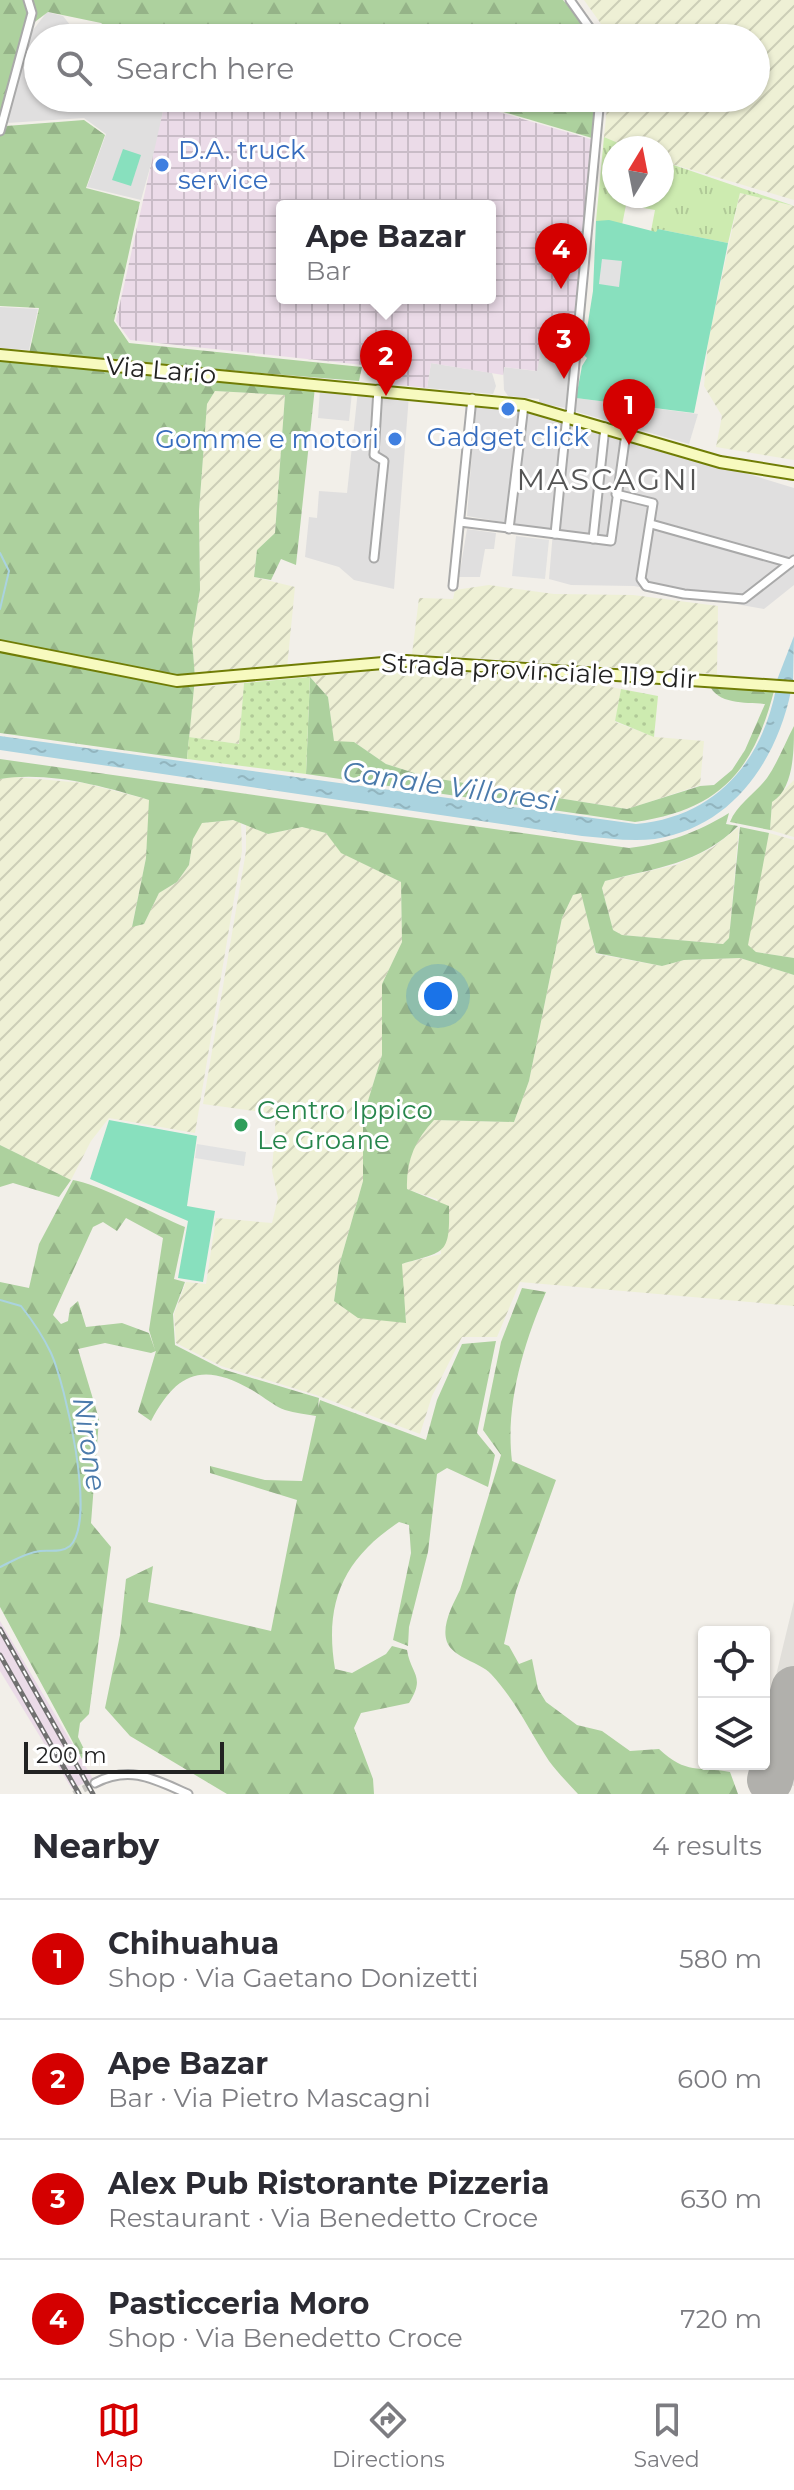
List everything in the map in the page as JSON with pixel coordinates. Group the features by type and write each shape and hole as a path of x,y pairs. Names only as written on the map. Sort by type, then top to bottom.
{"street":[{"path":"28,0 32,13 29,24"},
{"path":"570,0 587,24"},
{"path":"0,131 24,42"},
{"path":"555,534 599,112"},
{"name":"Via Lario","path":"0,355 524,405 720,462 794,474"},
{"path":"374,558 384,461 374,455 378,389"},
{"path":"453,586 472,398"},
{"path":"509,529 524,405"},
{"path":"593,539 605,427"},
{"path":"460,522 611,541 626,433"},
{"path":"616,494 653,503 644,583 684,594 744,599 792,562"},
{"path":"651,524 792,562"},
{"name":"Strada provinciale 119 dir","path":"2,647 177,681 198,682 406,661 794,687"},
{"path":"95,1783 114,1774 133,1773 188,1794"}],"shaded area":[{"path":"47,12 63,16 69,24 38,24"},
{"path":"24,57 24,112 163,112 141,200 87,187 106,134 84,118 7,123"},
{"path":"163,112 499,112 597,141 575,333 545,330 537,371 504,367 503,375 431,363 427,388 382,383 381,367 130,340 116,321"},
{"path":"602,259 622,261 619,287 599,284"},
{"path":"0,307 38,309 29,350 0,348"},
{"path":"545,329 575,333 566,408 539,403 539,399 508,396 504,390 503,367 536,371"},
{"path":"431,363 492,373 496,386 493,394 427,388"},
{"path":"320,390 352,392 349,421 318,418"},
{"path":"358,390 409,395 394,589 354,580 339,567 305,557 309,517 317,518 319,491 347,493"},
{"path":"576,398 698,414 689,444 574,411"},
{"path":"476,403 549,413 794,488 794,585 764,609 634,586 571,585 549,579 553,531 467,516"},
{"path":"467,529 496,533 494,549 485,549 480,577 459,577"},
{"path":"516,536 549,540 545,579 512,576"},
{"path":"197,1144 246,1152 244,1166 195,1158"},
{"path":"794,1601 794,1786 752,1774 753,1770 770,1770 770,1700"},
{"path":"0,1621 93,1779 72,1789 0,1671"}],"green space":[{"path":"0,0 563,0 584,24 102,24 48,12 32,24 24,24 1,120 6,126 84,120 105,135 86,188 140,202 114,321 129,343 362,367 359,381 29,354 39,308 0,306"},
{"path":"584,0 794,0 794,200 674,165 674,136 604,136 607,112 770,112 770,24 601,24"},
{"path":"504,112 595,112 592,138"},
{"path":"123,149 141,155 131,186 112,180"},
{"path":"602,158 602,208 625,208 622,225 596,221"},
{"path":"674,165 794,206 740,193 728,243 658,229 657,233 651,231 655,210 643,208 674,208"},
{"path":"740,193 794,206 794,460 716,447 722,416 704,386 708,342"},
{"path":"609,220 656,232 658,229 728,243 694,413 576,398 582,366 587,358 583,354 593,291 596,221"},
{"path":"0,360 315,387 296,565 281,559 271,580 254,577 257,550 275,533 285,395 215,391 207,404 199,511 200,590 192,639 195,678 187,759 0,733"},
{"path":"215,391 285,395 275,533 257,550 254,577 295,587 287,668 195,678 192,639 200,590 199,511 207,404"},
{"path":"489,585 554,594 633,595 718,606 717,674 412,654 419,598 453,599 455,590"},
{"path":"397,668 601,681 605,686 621,689 615,722 655,737 704,741 700,785 628,809 427,777 386,764 354,742 334,742 328,697 310,677"},
{"path":"310,677 328,697 334,741 354,742 386,764 427,777 627,809 700,786 714,785 732,770 745,750 765,704 725,699 718,696 709,684 774,691 755,744 728,782 710,797 689,808 635,822 306,774"},
{"path":"310,677 306,774 187,759 189,737 239,744 244,683"},
{"path":"244,683 239,744 189,737 194,688"},
{"path":"621,689 658,696 654,737 615,721"},
{"path":"794,726 789,779 772,802 770,830 730,822 767,778"},
{"path":"0,759 629,848 681,836 729,813 726,824 738,826 708,849 676,863 605,881 602,888 613,930 622,935 723,944 729,938 740,827 769,833 748,945 756,952 794,958 794,975 740,958 684,960 662,966 596,953 581,893 573,895 562,918 529,1081 514,1122 434,1120 427,1128 410,1160 407,1189 449,1206 446,1242 436,1253 402,1264 406,1323 358,1318 334,1301 339,1266 363,1181 363,1117 382,1055 382,984 402,942 401,882 341,853 326,833 302,827 268,834 233,820 202,823 193,839 189,865 177,882 159,893 144,924 132,927 146,858 149,800 56,778 0,779"},
{"path":"14,777 84,783 150,800 146,858 132,926 144,924 159,893 177,882 189,865 193,838 201,823 233,820 241,823 242,851 195,1133 109,1118 91,1141 71,1180 0,1145 0,779"},
{"path":"794,780 794,837 770,830 772,802"},
{"path":"246,825 268,834 302,827 326,833 342,853 401,882 402,942 382,984 382,1055 363,1117 363,1181 339,1266 334,1301 406,1322 401,1264 441,1254 437,1199 406,1189 406,1171 417,1138 434,1120 514,1122 529,1081 562,918 573,895 581,892 596,954 662,966 684,960 740,958 794,975 794,1306 520,1282 497,1337 462,1337 432,1396 420,1434 316,1395 221,1366 176,1343 174,1314 186,1282 206,1284 216,1218 272,1223 278,1198 272,1171 276,1114 203,1104 246,851"},
{"path":"739,827 729,938 723,944 622,935 613,930 602,887 605,881 676,865 712,848"},
{"path":"769,833 794,840 794,958 756,952 747,945"},
{"path":"109,1120 197,1136 187,1206 215,1211 203,1282 178,1278 188,1221 90,1179"},
{"path":"0,1145 71,1180 59,1197 13,1183 0,1187"},
{"path":"73,1180 111,1193 185,1227 174,1279 185,1282 173,1314 175,1345 222,1369 319,1398 318,1408 320,1400 426,1440 437,1400 462,1344 496,1341 477,1433 495,1455 488,1487 447,1468 437,1474 428,1552 409,1627 408,1646 393,1640 411,1553 409,1525 399,1522 364,1551 351,1567 336,1603 332,1623 335,1669 352,1673 386,1654 392,1646 407,1650 417,1681 409,1703 361,1713 354,1728 373,1779 374,1794 227,1794 130,1736 105,1708 120,1635 126,1579 153,1566 148,1602 271,1631 297,1500 210,1473 210,1466 265,1480 302,1481 316,1416 285,1410 234,1381 205,1374 181,1382 160,1405 151,1421 138,1412 156,1351 151,1353 105,1343 78,1349 99,1419 91,1523 111,1547 89,1714 80,1723 78,1737 85,1751 82,1759 0,1607 0,1282 29,1288 39,1244","holes":["126,1218 163,1238 149,1330 155,1350 149,1333 122,1323 86,1327 78,1301 70,1308 68,1321 61,1324 53,1315 93,1227 103,1222 117,1231"]},
{"path":"522,1288 546,1292 518,1374 511,1418 512,1461 556,1480 516,1591 504,1644 509,1646 519,1664 532,1659 538,1689 546,1702 577,1725 602,1731 630,1751 659,1749 685,1766 730,1772 738,1794 578,1794 549,1761 500,1684 486,1670 455,1652 447,1642 449,1615 460,1590 501,1455 483,1430 501,1342"}],"water":[{"path":"794,636 793,682 777,680"},
{"name":"Canale Villoresi","path":"776,689 791,691 784,717 762,766 746,787 728,806 707,821 682,832 646,840 582,836 0,750 0,736 636,824 689,810 711,798 730,782 759,741"}],"waterway":[{"name":"Nirone","path":"0,553 9,571 0,609"},
{"name":"Nirone","path":"0,1300 21,1306 51,1353 64,1393 80,1482 78,1532 70,1546 29,1554 0,1567"}],"runway":[{"path":"770,1780 794,1689"}],"tunnel":[{"path":"74,1794 95,1783"}],"railway":[{"path":"0,1629 93,1794"},
{"path":"0,1655 79,1794"}],"place":[{"name":"D.A. truck service","path":"162,165"},
{"name":"Pasticceria Moro","path":"561,289"},
{"name":"Alex Pub Ristorante Pizzeria","path":"564,379"},
{"name":"Ape Bazar","path":"386,396"},
{"name":"Gadget click","path":"508,409"},
{"name":"Gomme e motori","path":"395,439"},
{"name":"Chihuahua","path":"629,445"},
{"name":"Centro Ippico Le Groane","path":"241,1125"}],"district":[{"name":"MASCAGNI","path":"608,480"}]}
